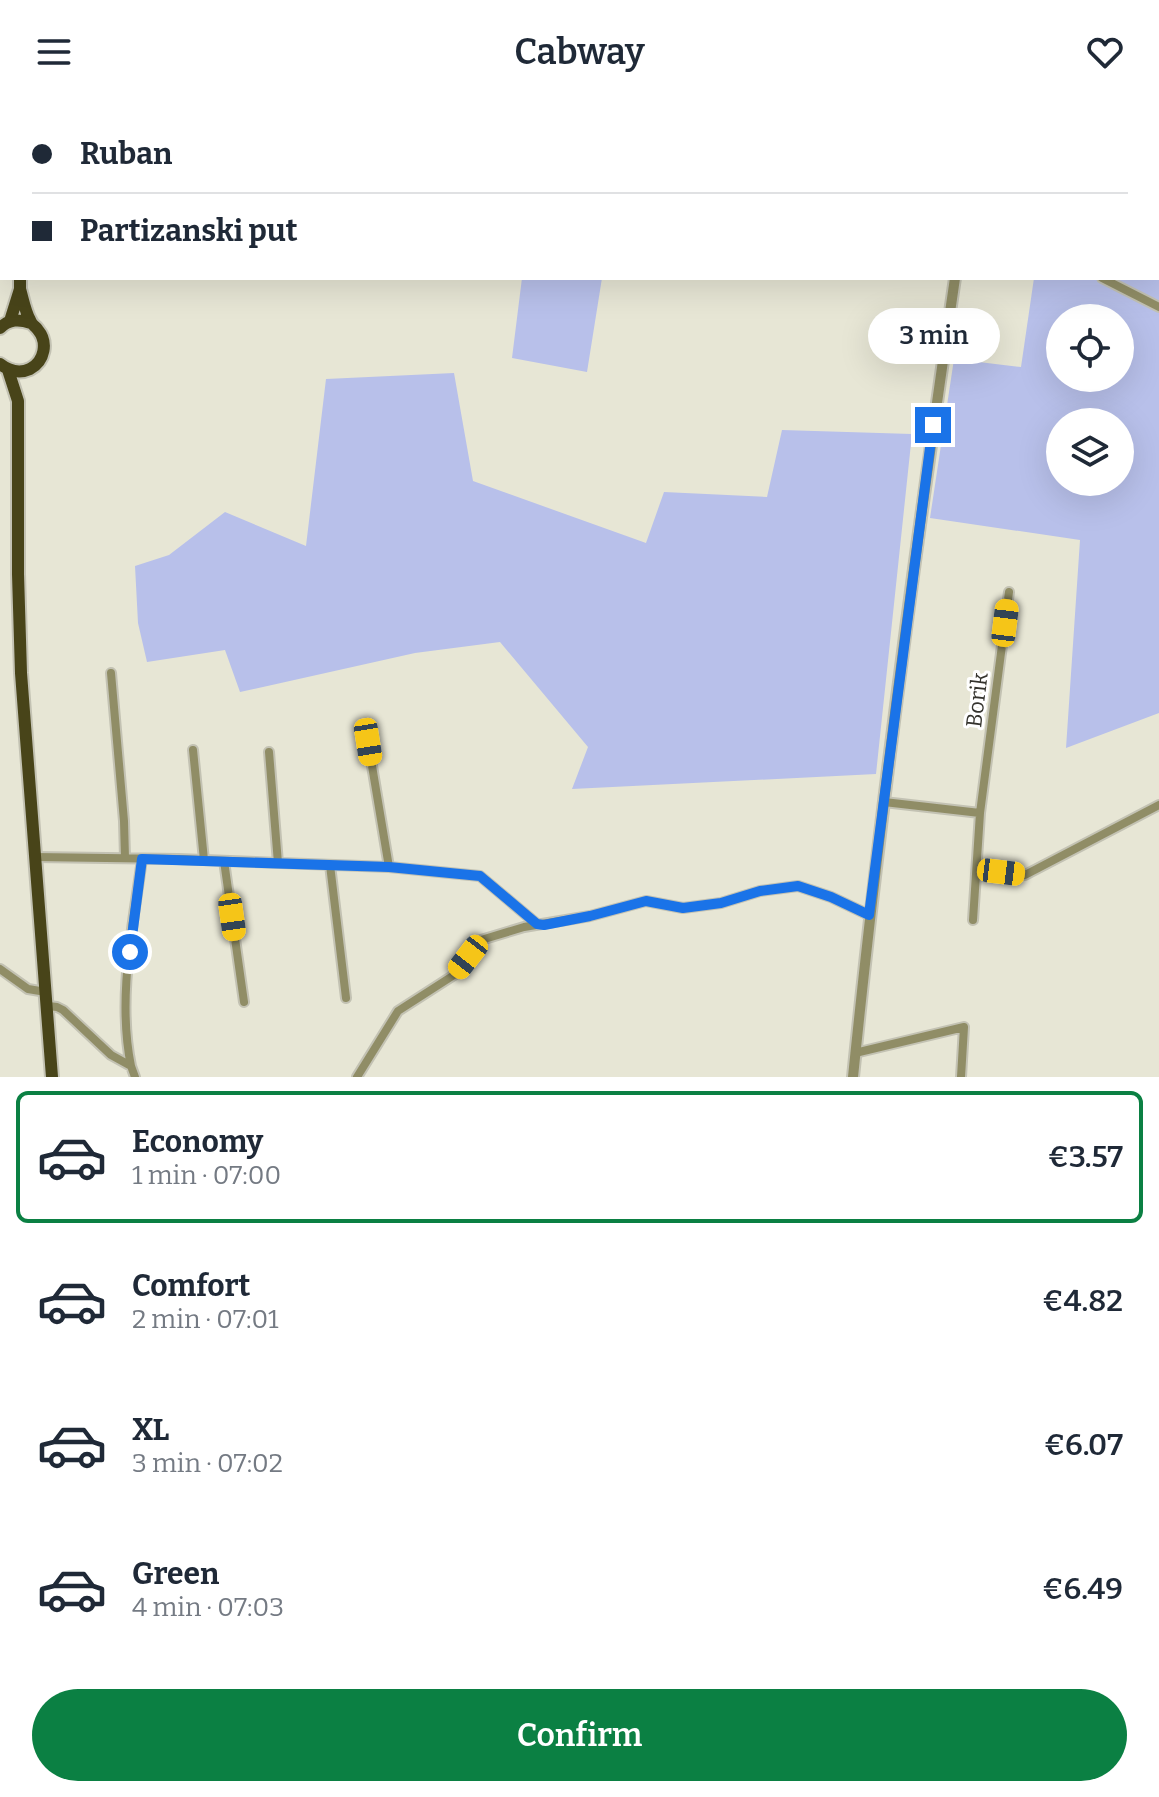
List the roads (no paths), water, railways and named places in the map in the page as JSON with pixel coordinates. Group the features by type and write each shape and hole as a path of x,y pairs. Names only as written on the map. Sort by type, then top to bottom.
{"main road":[{"path":"20,284 31,323"},
{"path":"5,325 20,284"},
{"path":"4,367 19,372 30,369 40,360 44,347 41,333 31,323 24,321 5,325"},
{"path":"4,367 18,401"},
{"path":"30,369 18,401 21,673 52,1077"}],"street":[{"path":"853,1077 869,915 955,280"},
{"path":"1106,280 1159,307"},
{"name":"Borik","path":"973,920 980,813 1009,592"},
{"path":"111,673 125,858"},
{"path":"368,742 389,867"},
{"path":"193,750 204,860"},
{"path":"269,752 278,863"},
{"path":"884,802 980,813"},
{"path":"977,869 1025,875 1159,805"},
{"path":"35,857 389,867 480,876 537,924"},
{"path":"135,1077 126,1037 126,983 142,859"},
{"path":"224,861 244,1002"},
{"path":"330,865 346,998"},
{"path":"357,1077 398,1011 454,975 481,940 537,924 590,916 646,901 683,908 798,886 869,915"},
{"path":"0,969 63,1010 111,1055 131,1066"},
{"path":"855,1053 964,1027 961,1077"}]}
